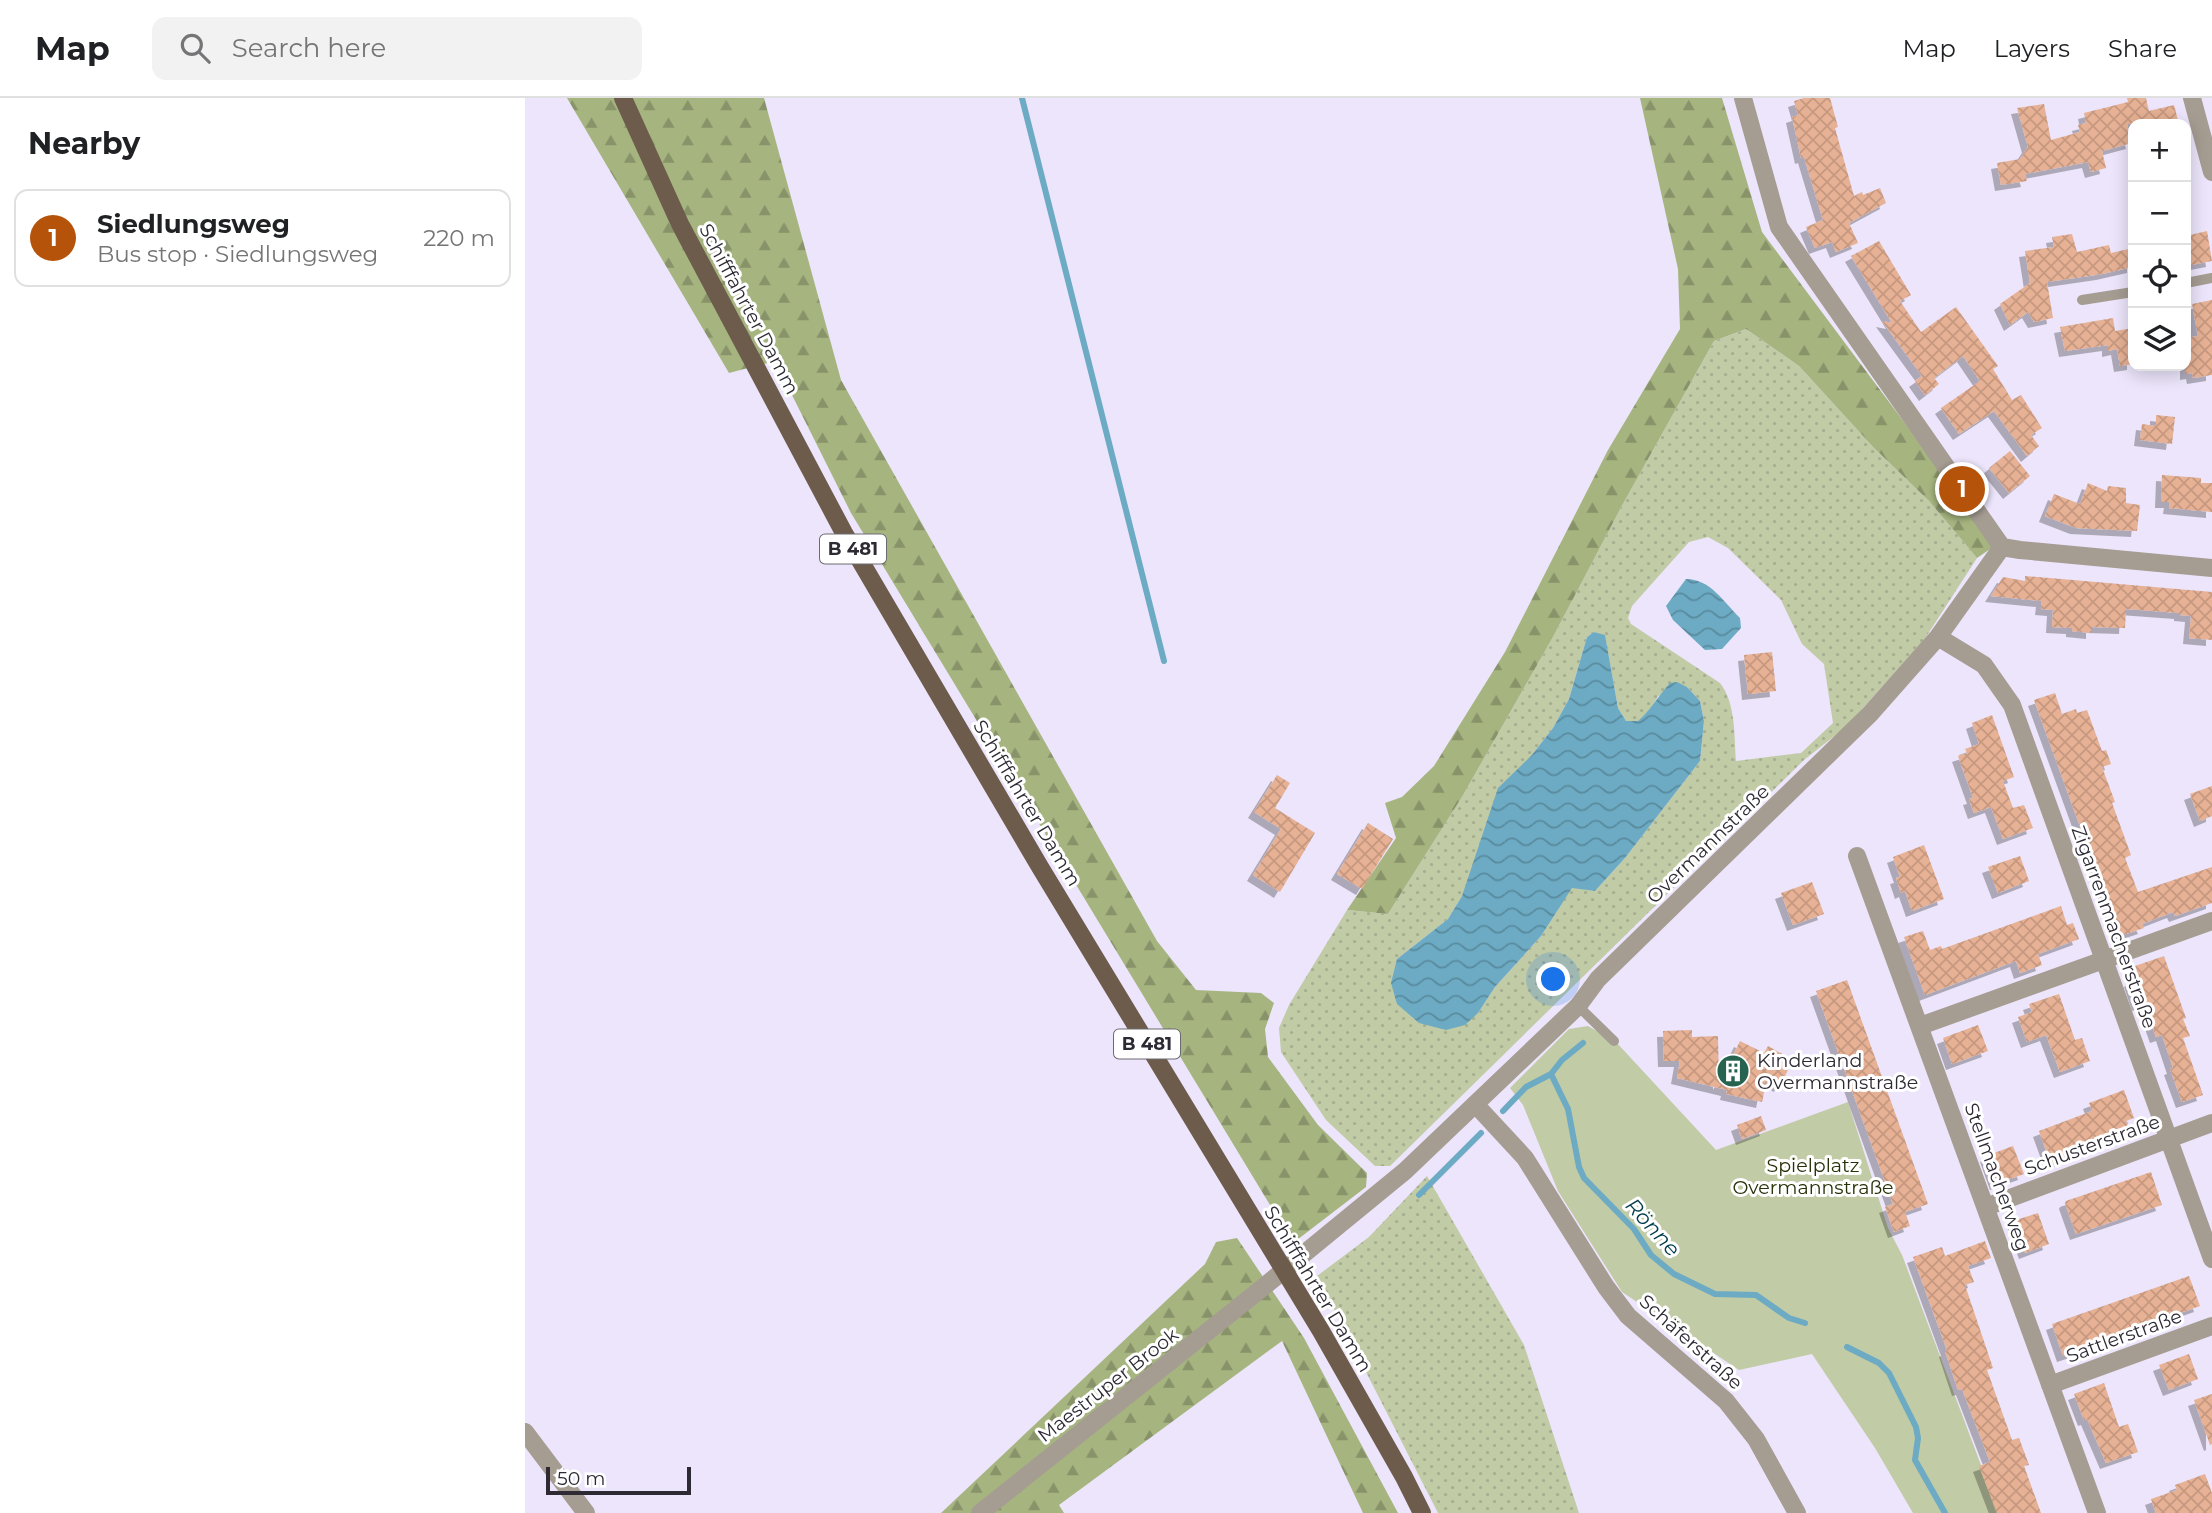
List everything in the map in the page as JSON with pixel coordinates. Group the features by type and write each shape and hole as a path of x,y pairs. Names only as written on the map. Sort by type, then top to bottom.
{"main road":[{"name":"Schifffahrter Damm","path":"624,98 680,223 844,533 1040,867 1321,1331 1422,1513"}],"street":[{"path":"1743,98 1779,227 2003,547 2212,568"},
{"path":"2192,98 2212,172"},
{"name":"Overmannstraße","path":"1261,1289 1405,1171 1578,1006 1598,979 1870,714 1938,637 2003,547"},
{"name":"Zigarrenmacherstraße","path":"1938,637 1984,664 2012,705 2212,1259"},
{"name":"Stellmacherweg","path":"1857,856 2097,1513"},
{"path":"1920,1026 2212,920"},
{"name":"Schäferstraße","path":"1475,1104 1525,1158 1606,1287 1629,1316 1726,1401 1756,1439 1797,1513"},
{"name":"Schusterstraße","path":"1986,1207 2212,1123"},
{"name":"Maestruper Brook","path":"980,1513 1261,1289"},
{"name":"Sattlerstraße","path":"2050,1385 2212,1326"},
{"path":"525,1432 586,1513"}],"lane":[{"path":"2191,282 2212,278"},
{"path":"2082,300 2128,293"},
{"path":"1578,1006 1614,1041"}],"green space":[{"path":"567,98 764,98 841,380 1157,941 1196,990 1261,993 1274,1003 1265,1029 1268,1057 1318,1125 1367,1173 1366,1187 1293,1243 851,513 775,361 729,373"},
{"path":"1640,98 1722,98 1762,232 1996,545 1977,558 1929,501 1874,448 1799,366 1746,329 1714,341 1624,502 1553,637 1462,797 1388,914 1347,910 1396,838 1385,803 1402,797 1434,766 1505,652 1608,450 1680,329 1678,269"},
{"path":"1746,329 1799,366 1874,448 1929,501 1977,558 1924,640 1847,726 1804,760 1390,1166 1375,1166 1326,1120 1281,1052 1279,1028 1289,1005 1347,910 1388,914 1462,797 1553,637 1624,502 1714,341","holes":["1708,537 1728,548 1781,600 1802,644 1824,664 1833,723 1801,753 1736,761 1732,710 1720,683 1631,624 1628,618 1632,606 1689,542","1594,632 1605,636 1618,708 1626,721 1638,721 1650,711 1658,696 1687,687 1700,701 1704,721 1700,761 1625,858 1595,891 1572,887 1541,936 1495,987 1478,1013 1397,959 1448,919 1462,896 1531,756 1553,728 1569,699 1587,637"]},
{"name":"Spielplatz Overmannstraße","path":"1588,1026 1616,1042 1716,1150 1848,1102 1888,1228 1902,1255 1999,1513 1913,1513 1875,1448 1812,1354 1739,1370 1622,1292 1558,1191 1523,1105 1510,1088 1569,1029"},
{"path":"1427,1176 1524,1345 1579,1513 1438,1513 1317,1276 1369,1237"},
{"path":"1237,1238 1304,1338 1398,1513 1363,1513 1282,1341 1059,1505 1064,1513 941,1513 1205,1264 1216,1242"}],"water":[{"path":"1686,579 1709,587 1740,618 1741,628 1722,649 1705,650 1673,620 1666,606"},
{"path":"1594,632 1605,635 1618,708 1626,721 1638,721 1670,683 1677,682 1687,687 1700,701 1704,721 1700,761 1625,858 1595,891 1572,888 1541,936 1495,987 1478,1013 1465,1025 1446,1030 1419,1023 1397,1004 1391,983 1397,959 1448,919 1462,896 1498,788 1531,756 1553,728 1569,699 1587,637"}],"building":[{"path":"1804,98 1830,98 1838,127 1835,128 1854,196 1880,188 1886,203 1849,223 1858,243 1836,252 1832,242 1815,248 1806,227 1823,220 1804,157 1801,158 1792,117 1798,115 1794,101"},
{"path":"2127,98 2146,98 2149,111 2174,105 2178,119 2128,119 2128,144 2102,151 2106,168 2091,172 2088,162 2025,174 2027,181 2001,185 1997,163 2020,159 2028,147 2017,108 2044,104 2051,140 2080,132 2078,125 2086,123 2084,113 2128,102"},
{"path":"2207,231 2212,261 2191,265 2191,235"},
{"path":"2072,234 2077,252 2109,245 2111,253 2128,249 2128,268 2047,282 2053,318 2034,322 2028,312 2010,325 2000,304 2030,283 2025,251 2054,247 2052,237"},
{"path":"1879,241 1911,295 1900,301 1921,332 1956,307 1998,366 1993,369 2012,400 2021,395 2042,428 2031,435 2039,446 2027,456 1994,411 1959,434 1941,408 1980,381 1963,356 1934,378 1939,384 1925,395 1915,381 1922,376 1882,321 1892,323 1851,256"},
{"path":"2212,300 2212,375 2193,378 2192,373 2186,374 2186,371 2191,371 2191,337 2198,336 2192,304"},
{"path":"2113,318 2115,331 2128,329 2128,365 2120,366 2117,349 2108,351 2108,345 2065,351 2060,327"},
{"path":"2156,415 2175,417 2172,444 2140,440 2142,424 2156,426"},
{"path":"2010,451 2030,476 2009,493 1989,468"},
{"path":"2162,475 2201,478 2201,483 2212,483 2212,512 2169,508 2170,502 2161,502"},
{"path":"2088,483 2107,491 2108,486 2126,488 2126,503 2140,505 2137,531 2076,528 2045,516 2054,494 2080,504"},
{"path":"2025,576 2212,592 2212,640 2189,638 2191,616 2180,613 2126,609 2125,628 2092,627 2092,633 2052,627 2053,610 2041,609 2042,601 1991,596 2003,577 2025,581"},
{"path":"1772,652 1776,691 1748,694 1744,655"},
{"path":"2055,693 2062,714 2076,709 2077,713 2087,710 2102,751 2106,750 2111,764 2102,767 2131,855 2125,858 2138,892 2212,867 2212,903 2175,916 2173,912 2142,924 2144,928 2120,936 2034,700"},
{"path":"1992,715 2014,777 2003,781 2013,808 2024,805 2033,828 2003,839 1991,807 1974,813 1969,799 1973,798 1958,756 1967,753 1965,749 1979,744 1972,723"},
{"path":"1277,775 1290,783 1275,808 1315,833 1280,892 1253,875 1281,829 1254,812"},
{"path":"2212,786 2212,816 2200,821 2190,794"},
{"path":"1368,823 1393,839 1362,889 1337,874"},
{"path":"1924,845 1944,899 1912,911 1905,891 1901,893 1896,878 1900,877 1893,857"},
{"path":"2020,856 2029,881 1998,893 1988,867"},
{"path":"1812,882 1824,914 1793,925 1781,893"},
{"path":"2061,906 2067,925 2073,923 2079,939 2038,954 2042,965 2020,973 2016,961 1925,995 1904,937 1923,931 1930,950 1941,946 1942,949"},
{"path":"2164,956 2186,1018 2183,1019 2190,1036 2183,1038 2203,1095 2182,1102 2162,1035 2156,1037 2144,1003 2138,1005 2130,981 2139,977 2135,966"},
{"path":"1847,980 1928,1204 1905,1212 1910,1226 1894,1232 1885,1207 1893,1204 1816,991"},
{"path":"2059,994 2075,1040 2082,1038 2090,1061 2060,1072 2046,1035 2027,1042 2018,1017 2032,1012 2029,1004"},
{"path":"1978,1025 1988,1051 1952,1064 1943,1038"},
{"name":"Kinderland Overmannstraße","path":"1692,1030 1692,1037 1718,1036 1719,1084 1740,1041 1764,1053 1768,1046 1793,1060 1780,1086 1767,1079 1762,1102 1726,1094 1727,1090 1677,1078 1680,1061 1664,1061 1663,1031"},
{"path":"2124,1090 2134,1118 2126,1121 2129,1130 2085,1145 2087,1151 2051,1164 2039,1131 2092,1111 2089,1103"},
{"path":"1761,1116 1766,1130 1742,1139 1737,1125"},
{"path":"2013,1146 2024,1174 1996,1184 1986,1156"},
{"path":"2151,1172 2162,1205 2076,1234 2066,1201"},
{"path":"2038,1213 2049,1244 2025,1253 2013,1221"},
{"path":"1985,1241 1991,1258 1968,1266 1974,1282 1965,1285 1993,1368 1987,1370 2012,1440 2019,1438 2029,1465 2024,1466 2041,1513 1997,1513 1979,1466 1990,1462 1962,1389 1958,1390 1945,1351 1947,1350 1913,1257 1942,1247 1945,1256"},
{"path":"2189,1276 2200,1306 2149,1324 2147,1328 2063,1356 2052,1324"},
{"path":"2189,1354 2198,1379 2169,1390 2159,1365"},
{"path":"2104,1383 2119,1427 2128,1424 2138,1452 2106,1463 2074,1394"},
{"path":"2212,1394 2212,1444 2210,1445 2194,1400"},
{"path":"2205,1474 2212,1493 2212,1513 2156,1513 2151,1499 2177,1490 2175,1485"}],"waterway":[{"path":"1022,98 1164,661"},
{"name":"Rönne","path":"1503,1111 1526,1087 1551,1074 1562,1060 1583,1043"},
{"name":"Rönne","path":"1551,1074 1568,1109 1579,1167 1584,1178 1634,1229 1651,1255 1674,1274 1715,1294 1756,1295 1789,1318 1805,1323"},
{"name":"Rönne","path":"1419,1195 1481,1133"},
{"name":"Rönne","path":"1847,1347 1879,1363 1889,1373 1916,1427 1918,1438 1915,1460 1945,1513"}],"place":[{"name":"Siedlungsweg","path":"1962,489"},
{"name":"Kinderland Overmannstraße","path":"1733,1071"}]}
